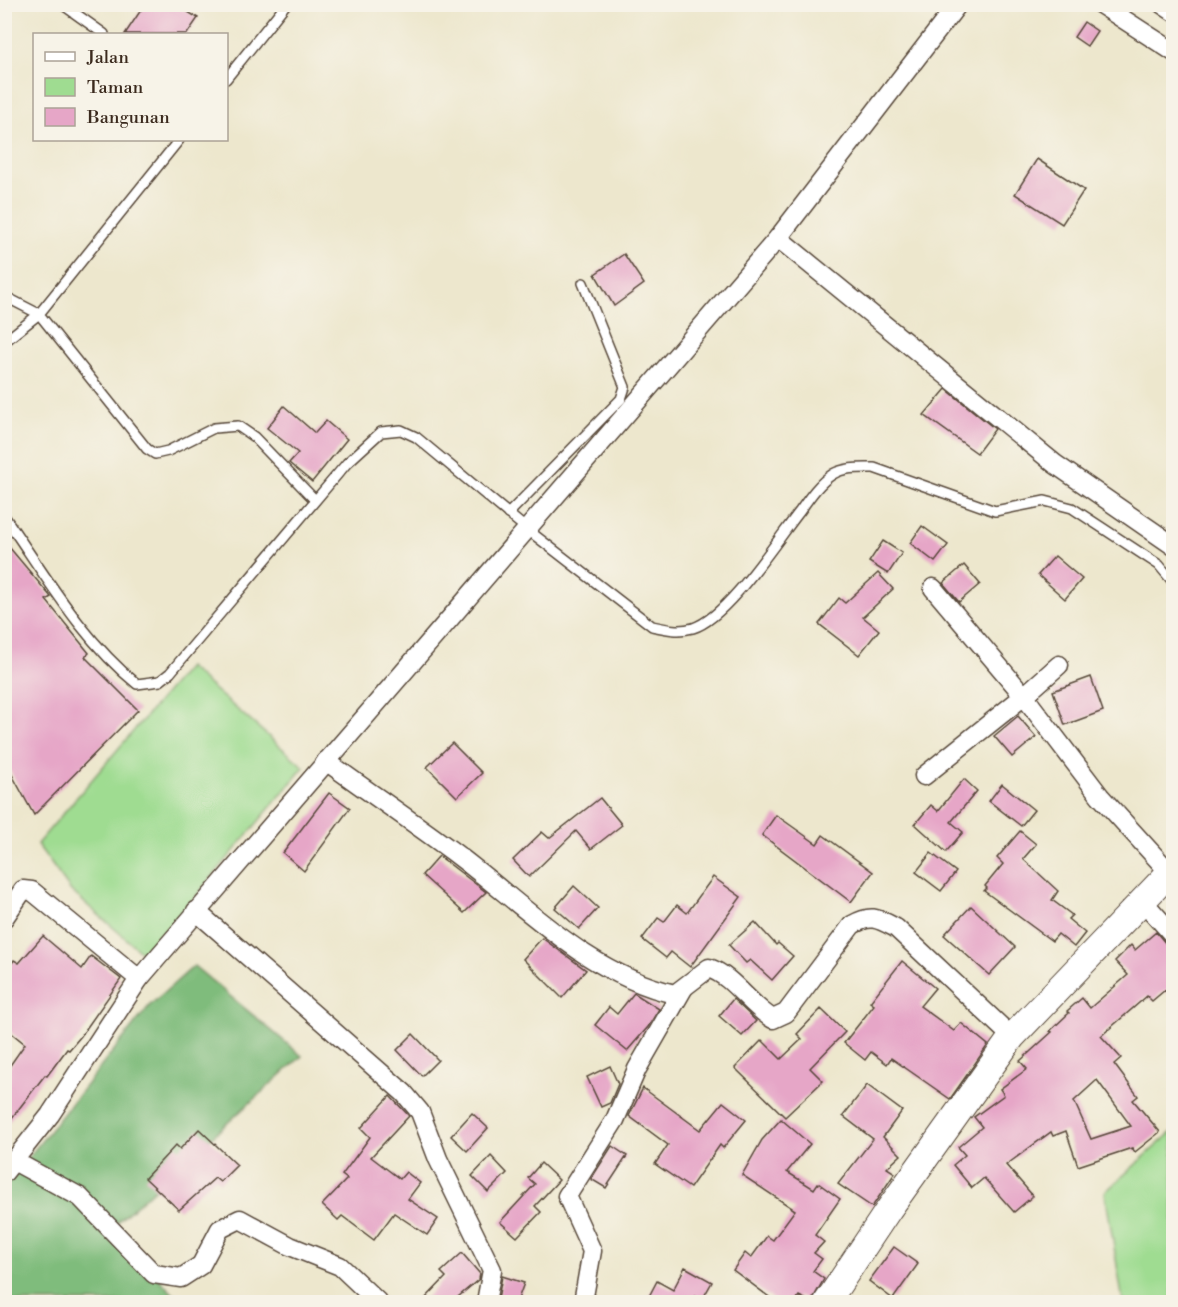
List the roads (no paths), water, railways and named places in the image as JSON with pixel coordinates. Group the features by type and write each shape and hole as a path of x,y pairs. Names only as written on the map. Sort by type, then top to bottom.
{"main road":[{"path":"827,1302 889,1209 1012,1037 1171,870"}],"street":[{"path":"378,1302 340,1266 290,1246 240,1219 220,1229 201,1265 181,1278 154,1274 80,1197 9,1167 50,1115 139,979 503,554 528,530 778,238 958,4"},
{"path":"1100,4 1173,52"},
{"path":"1162,4 1173,12"},
{"path":"778,238 1056,464 1173,546"},
{"path":"933,588 1024,696 1100,796 1171,870"},
{"path":"924,776 1059,665"},
{"path":"326,760 460,857 581,953 655,989 675,994 709,968 718,971 761,1012 773,1019 786,1013 852,925 865,918 880,920 896,928 1012,1037"},
{"path":"4,918 23,890 32,891 139,979"},
{"path":"1142,900 1173,936"},
{"path":"196,912 404,1093 420,1112 438,1159 492,1270 486,1302"},
{"path":"583,1302 591,1251 567,1196 615,1120 637,1069 683,989"}],"lane":[{"path":"62,4 103,33"},
{"path":"228,76 286,4"},
{"path":"4,342 39,314 177,141"},
{"path":"508,513 621,399 625,387 583,283"},
{"path":"4,296 39,314 147,449 155,454 168,451 214,428 238,426 254,437 315,500"},
{"path":"4,516 70,610 120,671 137,684 160,681 170,673 347,463 381,432 401,430 416,437 528,530 652,626 671,630 693,628 708,620 749,579 816,489 834,474 854,468 873,468 995,511 1045,501 1072,508 1159,564 1173,583"}]}
